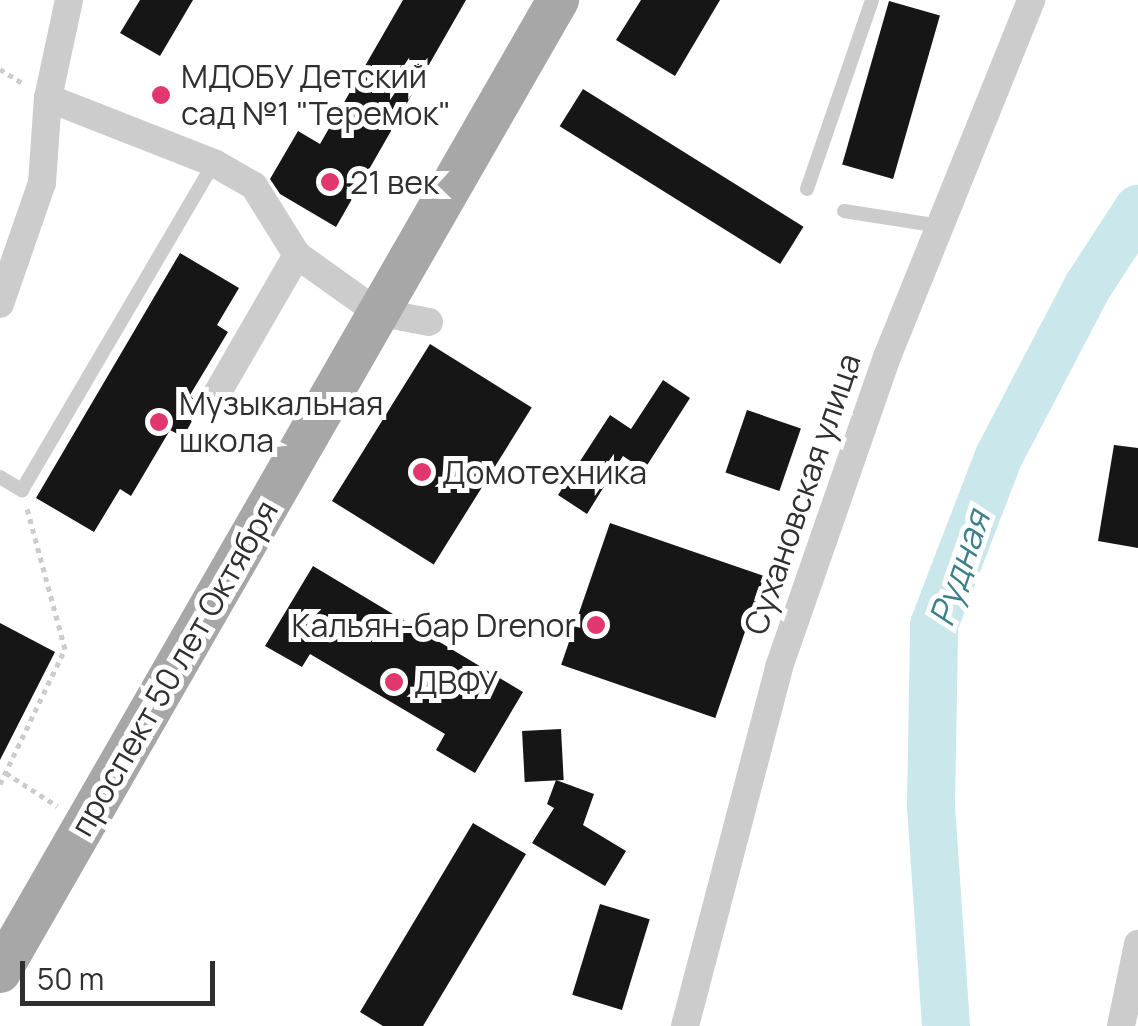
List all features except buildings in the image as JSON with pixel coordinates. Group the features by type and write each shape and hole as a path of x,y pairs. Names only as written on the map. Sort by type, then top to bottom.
{"main road":[{"name":"проспект 50 лет Октября","path":"0,972 558,0"}],"street":[{"path":"0,304 42,183 48,98 69,0"},
{"name":"Сухановская улица","path":"684,1026 779,667 887,357 1032,0"},
{"path":"48,98 214,163 254,186 297,254 377,312 429,322"},
{"path":"215,397 297,254"},
{"path":"1121,1026 1138,944"}],"lane":[{"path":"807,188 872,0"},
{"path":"0,478 22,490 214,163"},
{"path":"844,211 940,226"}],"path":[{"path":"0,784 65,649 22,490"},
{"path":"6,773 86,823"}],"waterway":[{"name":"Рудная","path":"946,1026 931,805 934,625 999,456 1088,286 1138,209"}],"place":[{"name":"МДОБУ Детский сад №1 \"Теремок\"","path":"161,95"},
{"name":"21 век","path":"330,182"},
{"name":"Музыкальная школа","path":"159,422"},
{"name":"Домотехника","path":"422,472"},
{"name":"Кальян-бар Drenor","path":"596,625"},
{"name":"ДВФУ","path":"394,682"}]}
